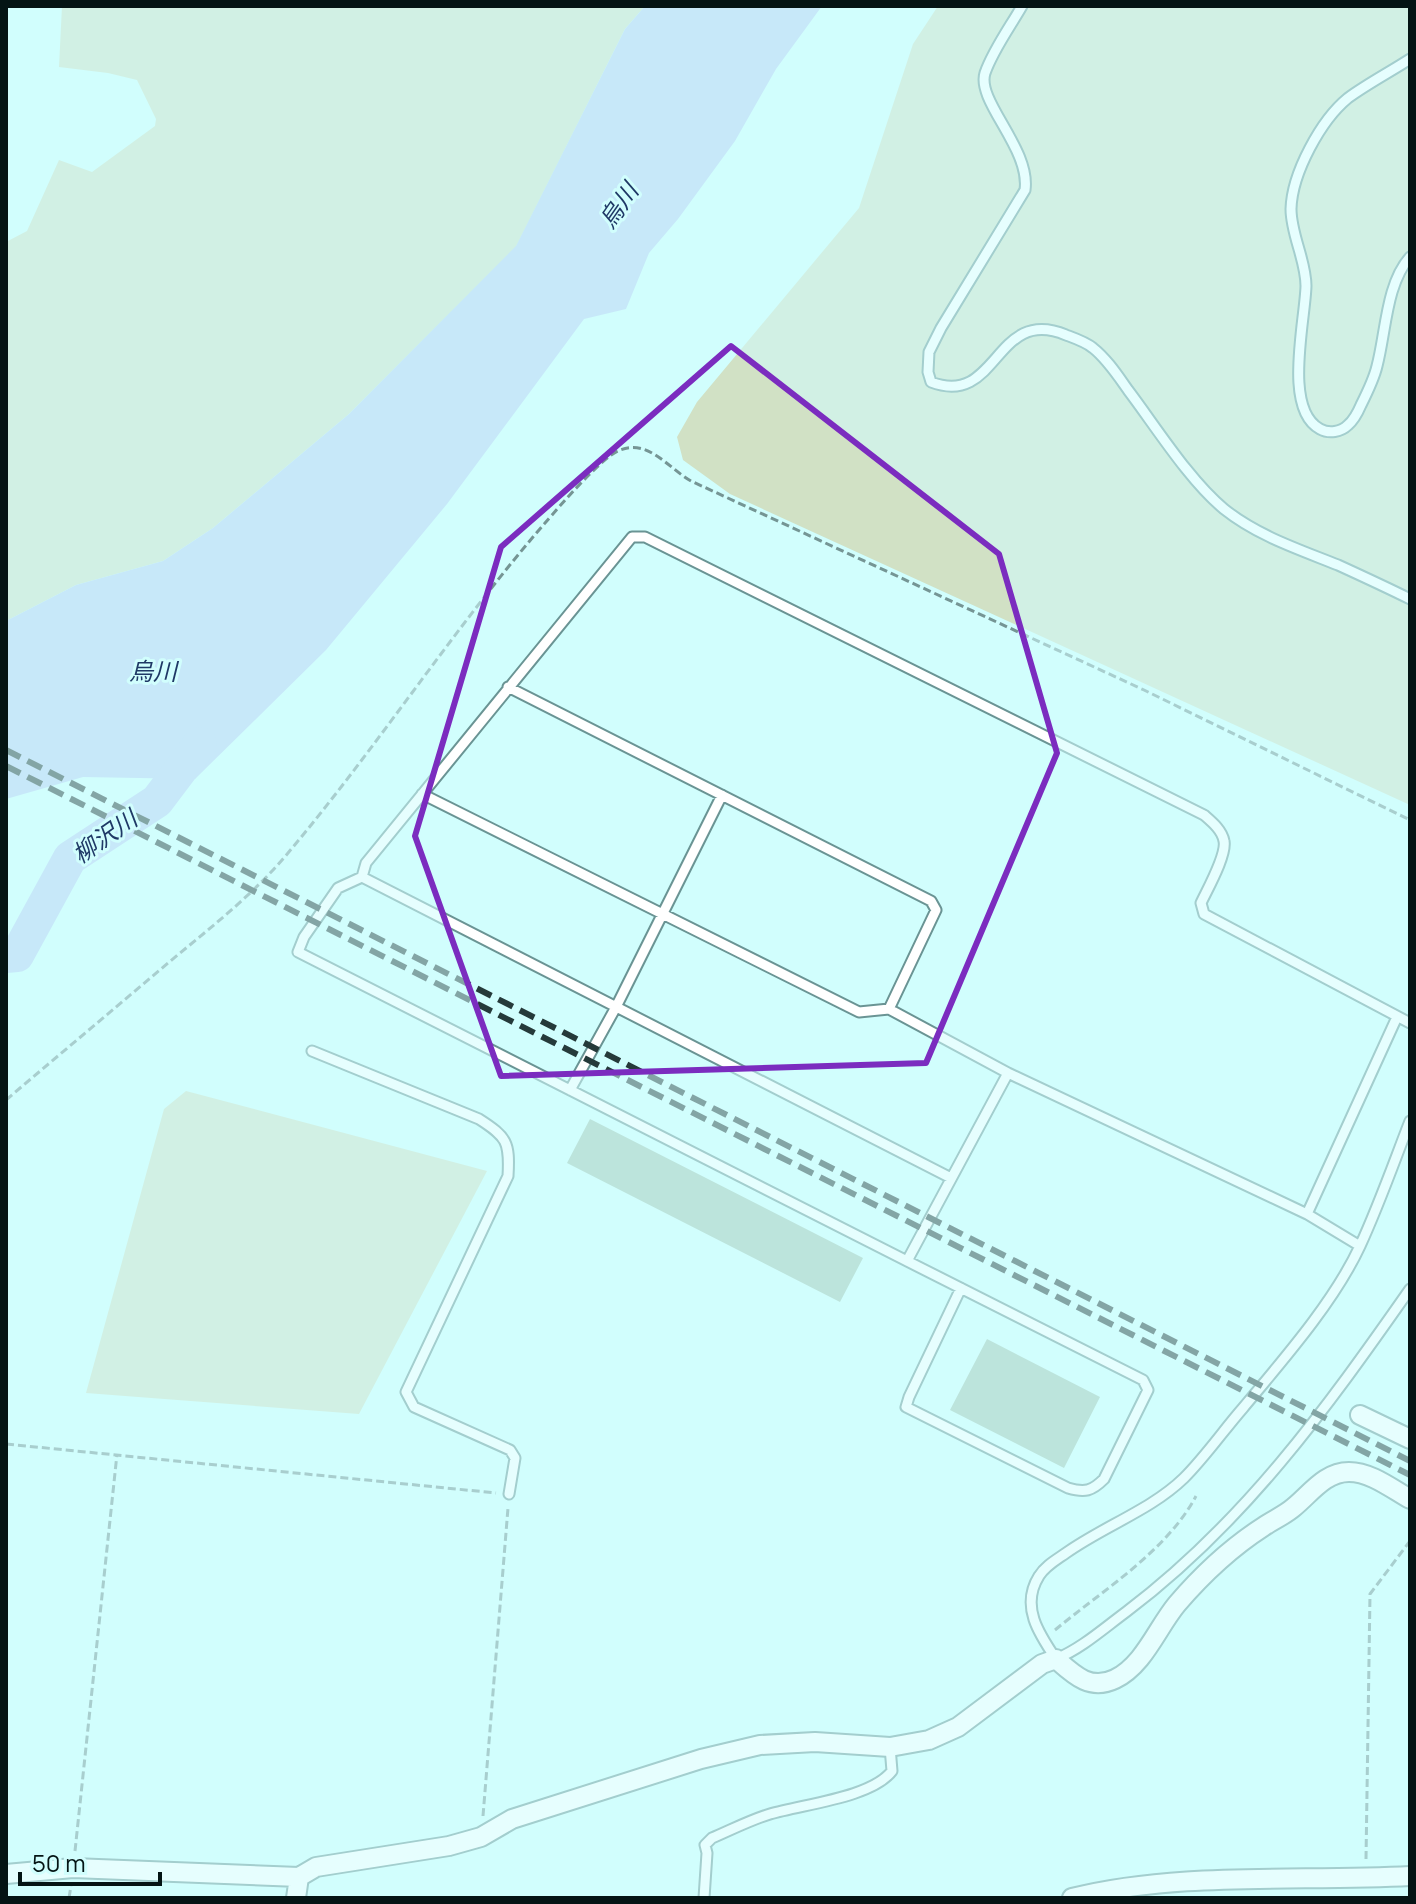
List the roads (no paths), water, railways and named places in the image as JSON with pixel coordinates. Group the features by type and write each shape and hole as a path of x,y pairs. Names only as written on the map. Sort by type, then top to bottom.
{"street":[{"path":"1360,1415 1410,1439"},
{"path":"6,1874 73,1868 299,1877 316,1867 449,1846 481,1837 526,1814 701,1759 760,1745 815,1742 890,1747 929,1740 958,1727 1042,1664 1056,1659 1078,1679 1089,1683 1113,1680 1126,1672 1176,1605 1219,1563 1262,1527 1291,1510 1327,1477 1351,1472 1366,1475 1410,1499"},
{"path":"1072,1898 1114,1887 1175,1882 1410,1876"},
{"path":"296,1898 299,1877"}],"lane":[{"path":"1022,6 984,75 986,92 1024,163 1027,177 1025,190 929,352 931,382 946,387 961,387 975,381 1009,342 1032,330 1049,329 1065,334 1093,347 1201,486 1223,508 1255,531 1410,599"},
{"path":"1410,59 1349,97 1330,116 1301,168 1294,192 1291,210 1306,281 1299,389 1302,407 1312,423 1322,431 1335,432 1347,427 1365,398 1377,369 1398,274 1410,257"},
{"path":"961,1288 906,1407 1068,1488 1082,1492 1093,1490 1104,1479 1148,1390 1143,1380 298,952 304,937 338,888 362,877 366,863 632,537 645,537 1204,815 1217,827 1224,840 1224,850 1201,903 1204,914 1410,1023"},
{"path":"508,687 931,901 936,910 889,1009"},
{"path":"422,794 859,1012 889,1009 1008,1073 1307,1214 1360,1246"},
{"path":"570,1090 616,1007 722,795"},
{"path":"362,877 951,1178"},
{"path":"1307,1214 1397,1017"},
{"path":"312,1051 479,1119 502,1134 509,1155 508,1176 406,1392 414,1407 510,1450 515,1458 509,1494"},
{"path":"907,1261 1008,1073"},
{"path":"1410,1121 1360,1246 1347,1271 1291,1350 1183,1479 1133,1514 1085,1539 1039,1575 1030,1605 1033,1621 1056,1659 1074,1652 1150,1594 1228,1522 1289,1455 1410,1289"},
{"path":"704,1898 705,1845 712,1838 771,1814 811,1806 884,1782 892,1771 890,1747"}],"water":[{"name":"烏川","path":"645,6 822,6 776,69 735,141 649,253 626,309 584,319 447,504 326,650 195,779 83,777 6,799 6,621 76,585 163,561 213,528 349,414 516,246 625,29"}],"waterway":[{"name":"柳沢川","path":"6,956 17,955 70,858 157,801 200,744"}],"railway":[{"path":"6,750 1410,1461"},
{"path":"6,766 1410,1475"}]}
